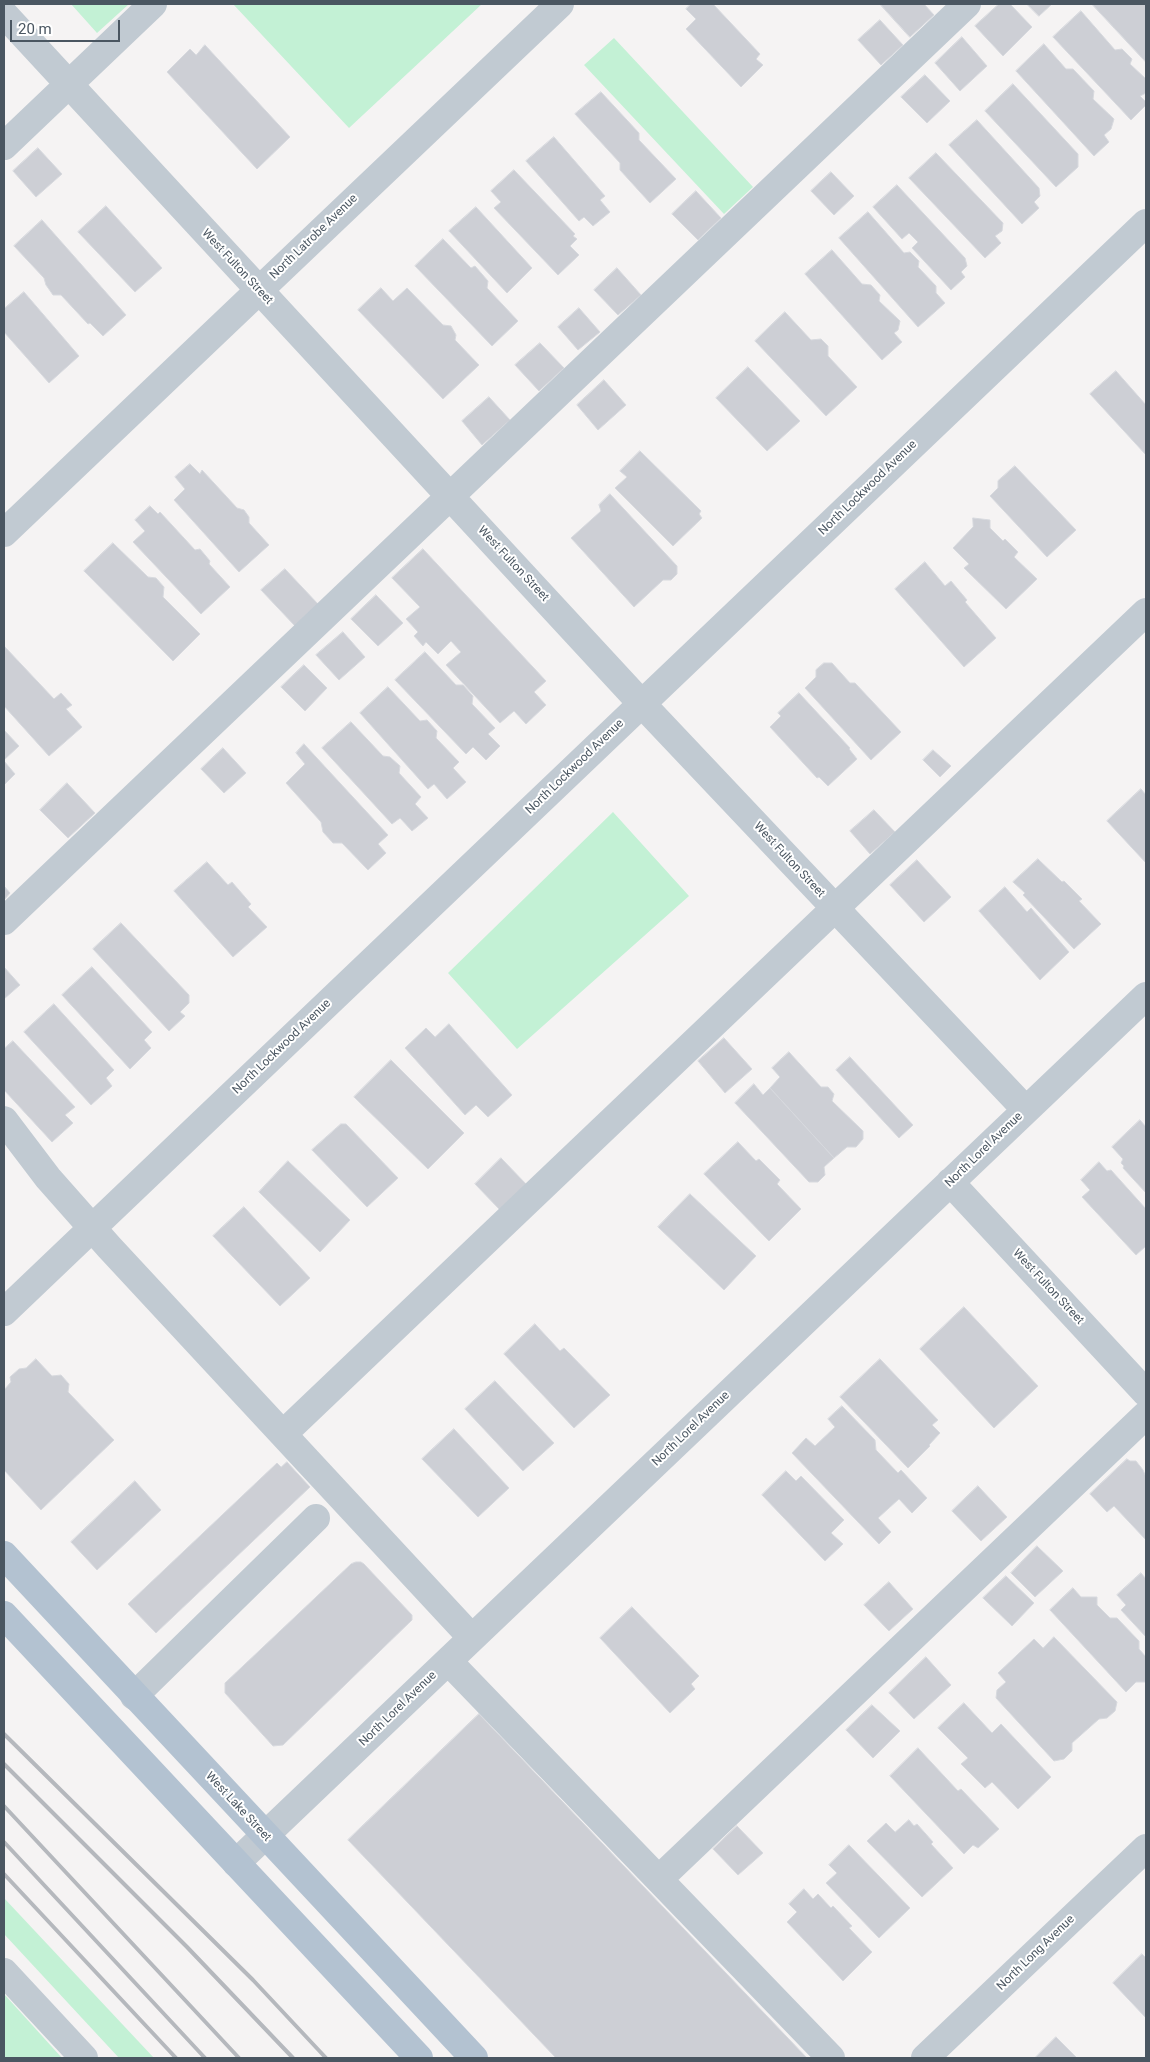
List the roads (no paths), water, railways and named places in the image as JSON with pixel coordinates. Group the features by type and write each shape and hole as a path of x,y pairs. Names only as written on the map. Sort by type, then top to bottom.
{"main road":[{"name":"West Lake Street","path":"4,1555 264,1836 474,2058"},
{"path":"4,1615 419,2058"}],"street":[{"path":"4,146 153,4"},
{"name":"North Latrobe Avenue","path":"4,533 560,4"},
{"path":"4,921 967,4"},
{"name":"West Fulton Street","path":"4,14 258,291 642,704 1026,1110"},
{"name":"North Lockwood Avenue","path":"4,1312 1146,222"},
{"path":"283,1434 1146,612"},
{"name":"North Lorel Avenue","path":"236,1863 1146,996"},
{"path":"4,1120 48,1178 92,1228 472,1638"},
{"name":"West Fulton Street","path":"950,1182 1146,1393"},
{"path":"659,1880 1146,1415"},
{"path":"134,1696 316,1518"},
{"path":"448,1661 831,2058"},
{"name":"North Long Avenue","path":"925,2058 1146,1848"},
{"path":"4,1972 84,2058"}],"railway":[{"path":"4,1734 253,1980 326,2058"},
{"path":"4,1764 187,1947 293,2058"},
{"path":"4,1806 239,2058"},
{"path":"4,1842 205,2058"},
{"path":"4,1874 176,2058"}]}
